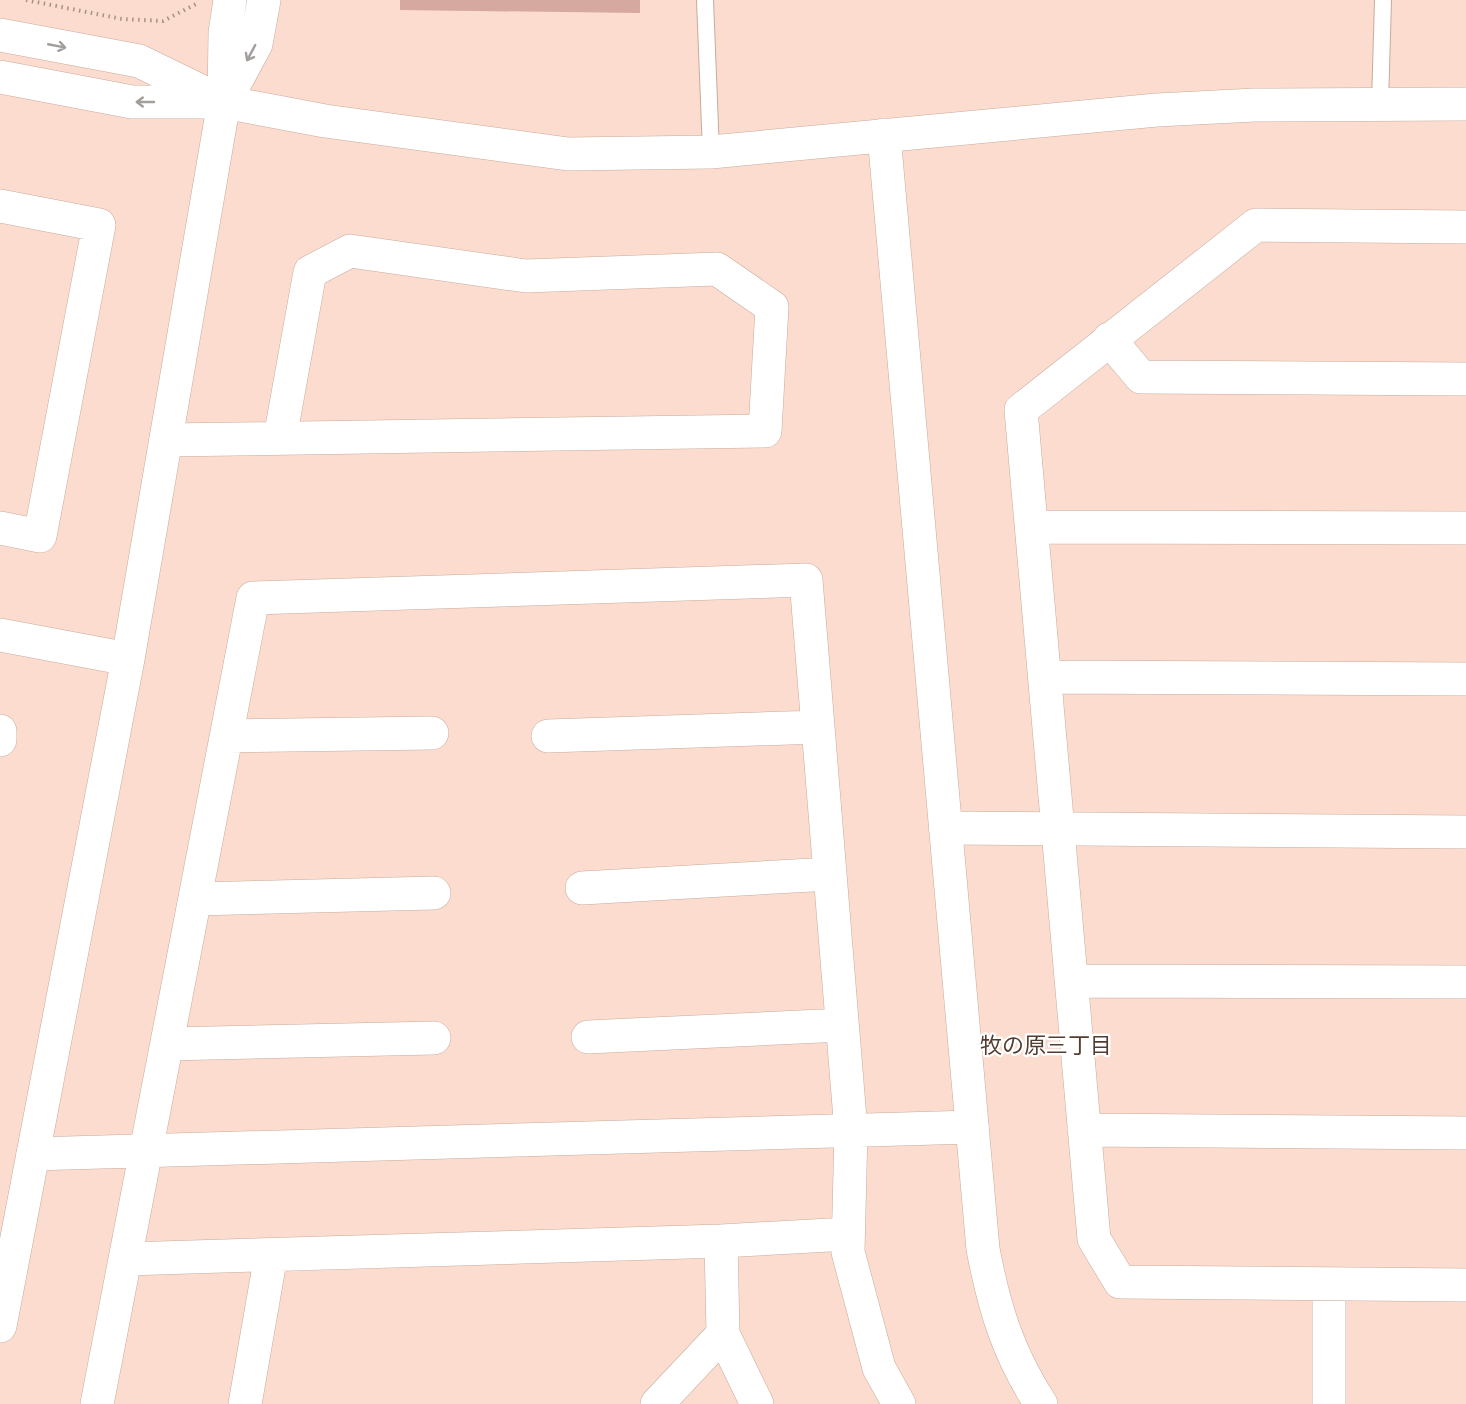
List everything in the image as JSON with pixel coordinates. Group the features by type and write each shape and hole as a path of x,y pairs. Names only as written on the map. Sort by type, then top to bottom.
{"street":[{"path":"0,1326 128,659 166,440 224,102 225,33 230,0"},
{"path":"224,102 256,44 264,0"},
{"path":"0,35 139,61 224,102"},
{"path":"0,77 132,102 224,102 324,121 568,154 711,152 1156,110 1380,103 1466,104"},
{"path":"884,135 983,1249 994,1303 1008,1344 1041,1404"},
{"path":"0,206 99,225 40,536 0,528"},
{"path":"1466,227 1256,225 1021,410 1094,1239 1120,1282 1466,1285"},
{"path":"166,440 765,431 772,307 717,269 526,276 350,251 310,272 280,438"},
{"path":"1109,339 1141,377 1466,379"},
{"path":"1032,527 1466,528"},
{"path":"97,1404 253,598 806,579 850,1131 848,1252 879,1368 899,1404"},
{"path":"0,635 128,659"},
{"path":"1045,677 1466,679"},
{"path":"548,736 818,727"},
{"path":"0,731 0,740"},
{"path":"227,736 432,733"},
{"path":"946,828 1466,832"},
{"path":"582,888 830,874"},
{"path":"195,899 434,893"},
{"path":"1072,981 1466,982"},
{"path":"588,1037 842,1025"},
{"path":"168,1044 434,1038"},
{"path":"33,1154 972,1127"},
{"path":"1084,1130 1466,1132"},
{"path":"126,1259 721,1241 848,1234"},
{"path":"721,1241 723,1334 757,1404"},
{"path":"245,1404 270,1255"},
{"path":"1329,1285 1329,1404"},
{"path":"657,1404 723,1334"}],"lane":[{"path":"705,0 711,152"},
{"path":"1380,103 1383,0"}],"path":[{"path":"26,0 122,19 163,21 199,3 200,0"}],"building":[{"path":"400,0 640,0 640,13 400,10"}],"district":[{"name":"牧の原三丁目","path":"1046,1045"}]}
